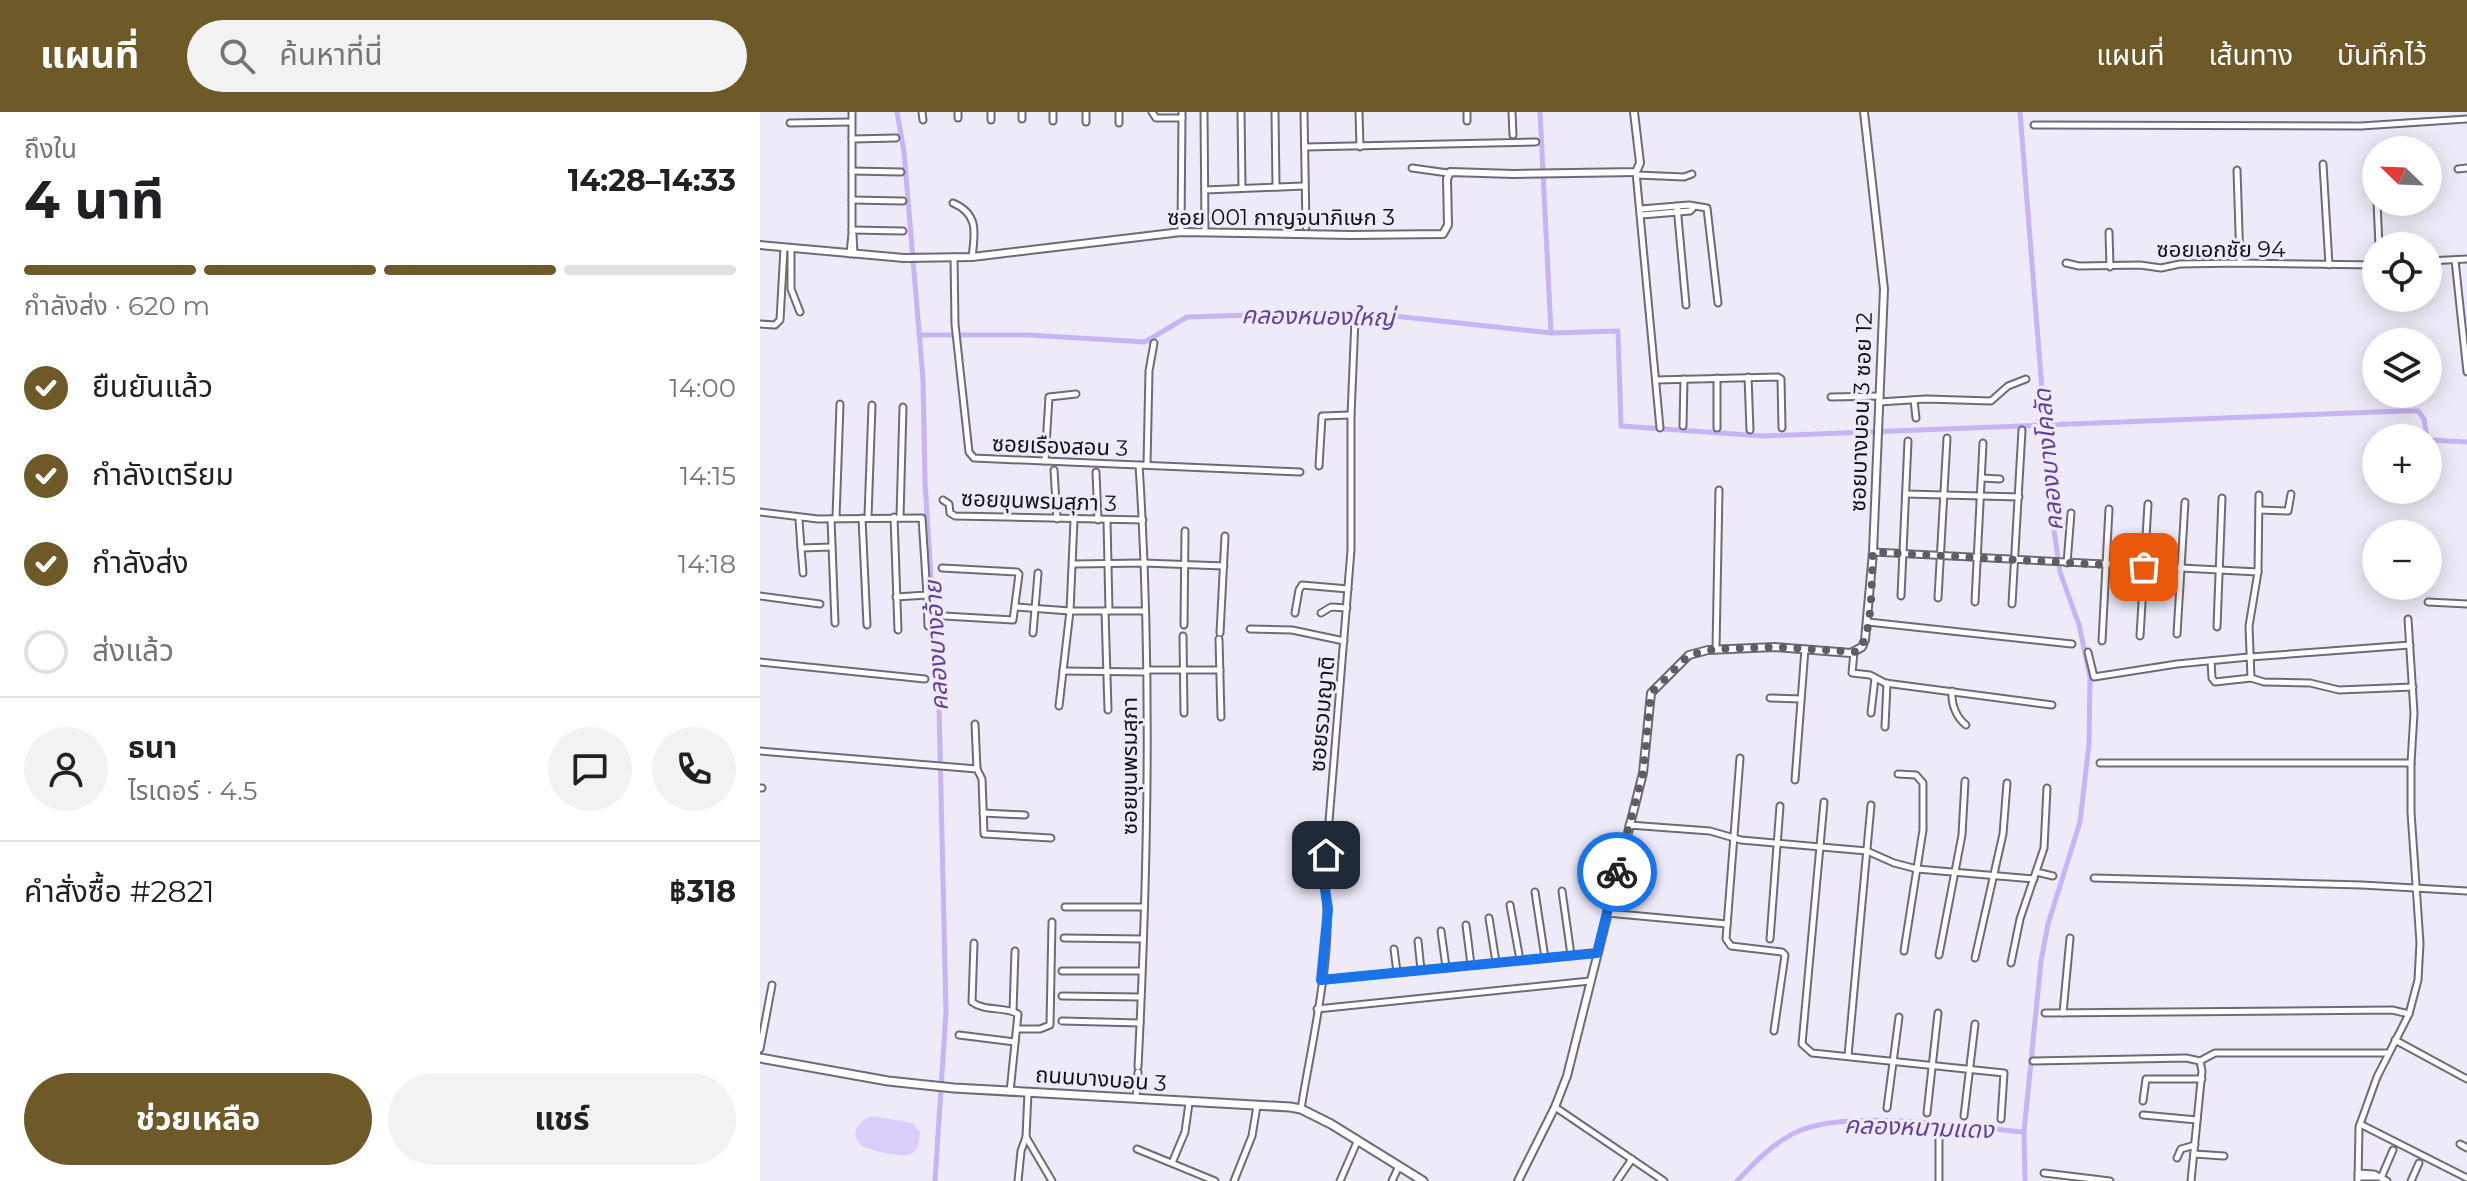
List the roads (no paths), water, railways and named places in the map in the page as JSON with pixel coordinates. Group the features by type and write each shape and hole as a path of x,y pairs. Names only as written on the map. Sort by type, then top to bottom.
{"main road":[{"name":"ถนนบางบอน 3","path":"760,1058 888,1081 954,1088 1301,1109 1423,1181"}],"street":[{"path":"852,112 852,254"},
{"path":"922,112 923,120"},
{"path":"991,112 991,120"},
{"path":"1053,112 1053,121"},
{"path":"1086,112 1086,122"},
{"path":"1119,112 1119,123"},
{"path":"1152,112 1156,118 1182,115 1181,232"},
{"path":"1204,112 1205,231"},
{"path":"1241,112 1242,187"},
{"path":"1275,112 1276,186"},
{"path":"1304,112 1306,227"},
{"path":"1359,112 1360,147"},
{"path":"1467,112 1467,121"},
{"path":"1512,112 1513,135"},
{"path":"1634,112 1640,163 1636,173 1660,428"},
{"name":"ซอยบางบอน 3 ซอย 12","path":"1854,652 1862,647 1868,622 1884,289 1864,112"},
{"path":"2034,125 2361,126 2467,119"},
{"path":"790,123 851,122"},
{"path":"852,139 896,138"},
{"path":"1305,147 1536,142"},
{"path":"2323,164 2329,265"},
{"path":"1412,168 1448,173 1636,173 1684,177 1692,174"},
{"path":"2458,169 2467,168"},
{"path":"2237,170 2240,263"},
{"path":"852,171 901,172"},
{"name":"ซอย 001 กาญจนาภิเษก 3","path":"760,245 918,258 972,257 1181,232 1443,234 1448,225 1448,173"},
{"path":"1205,190 1304,186"},
{"path":"851,200 903,201"},
{"path":"953,203 966,209 971,218 974,233 972,257"},
{"path":"1642,212 1703,206 1709,212 1718,303"},
{"path":"1677,209 1686,305"},
{"path":"852,232 903,231"},
{"path":"2109,232 2110,267"},
{"path":"788,249 791,289 800,312"},
{"path":"760,324 775,325 780,320 788,249"},
{"name":"ซอยเรืองสอน 3","path":"954,257 956,331 971,455 980,459 1300,472"},
{"path":"2442,260 2467,259"},
{"path":"2455,260 2467,372"},
{"name":"ซอยเอกชัย 94","path":"2066,263 2161,268 2180,264 2240,263 2362,265"},
{"name":"ซอยรวมญาติ","path":"1301,1109 1321,980 1328,909 1324,883 1348,589 1355,319"},
{"path":"1147,465 1149,371 1154,343"},
{"path":"1748,377 1750,430"},
{"path":"1656,380 1778,377 1781,379 1782,428"},
{"path":"1717,378 1717,428"},
{"path":"1683,426 1684,379"},
{"path":"1831,397 1991,401 2008,386 2026,379"},
{"path":"1045,461 1049,397 1076,394"},
{"path":"1914,400 1916,418"},
{"path":"835,623 832,547 840,404"},
{"path":"867,625 865,517 872,405"},
{"path":"898,630 897,517 903,407"},
{"path":"1319,466 1322,416 1351,415"},
{"path":"2012,604 2022,430"},
{"path":"1938,598 1947,438"},
{"path":"1901,596 1908,441"},
{"path":"1975,602 1983,443"},
{"name":"ซอยขุนพรมสุภา","path":"1136,1099 1144,907 1146,671 1139,465"},
{"path":"1054,470 1057,519"},
{"path":"1096,472 1098,520"},
{"path":"1982,478 2000,479"},
{"path":"1716,649 1719,490"},
{"path":"1906,494 2019,497"},
{"path":"2259,510 2288,511 2291,494"},
{"path":"2251,678 2249,626 2258,572 2259,495"},
{"path":"2217,627 2222,498"},
{"name":"ซอยขุนพรมสุภา 3","path":"943,500 955,516 1143,520"},
{"path":"2177,634 2185,502"},
{"path":"2140,636 2148,504"},
{"path":"2102,641 2109,509"},
{"path":"760,512 834,518 922,518 928,626"},
{"path":"2065,563 2071,513"},
{"path":"799,520 803,573"},
{"path":"1059,706 1074,564 1074,520"},
{"path":"1107,520 1108,710"},
{"path":"1184,625 1185,531"},
{"path":"1221,717 1219,636 1225,536"},
{"path":"801,548 832,547"},
{"path":"1873,552 2258,572"},
{"path":"1074,564 1224,566"},
{"path":"942,568 1019,574 1016,607 1011,621 944,616"},
{"path":"1033,633 1038,573"},
{"path":"1295,613 1302,585 1348,589"},
{"path":"896,597 927,595"},
{"path":"760,596 820,604"},
{"path":"2428,602 2467,604"},
{"path":"1016,607 1144,611"},
{"path":"1321,613 1331,607 1347,608"},
{"path":"2387,1181 2379,1177 2358,1177 2358,1135 2388,1053 2415,998 2419,961 2411,812 2414,739 2408,619"},
{"path":"1868,622 2072,644"},
{"path":"1250,629 1292,630 1344,641"},
{"path":"1183,636 1184,713"},
{"path":"2088,652 2094,677 2250,657 2410,645"},
{"path":"1518,1181 1567,1076 1643,773 1651,693 1689,655 1716,649 1775,647 1854,652 1852,673 1887,683 2052,705"},
{"path":"1795,780 1805,649"},
{"path":"2211,661 2215,682 2251,678 2264,682 2310,683 2339,690 2413,687"},
{"path":"760,662 925,679"},
{"path":"1063,671 1220,670"},
{"path":"1871,713 1875,678"},
{"path":"1885,727 1887,683"},
{"path":"1952,691 1952,703 1966,725"},
{"path":"1770,698 1801,699"},
{"path":"975,724 977,769 982,779 983,829 986,835 1051,838"},
{"path":"760,751 977,769"},
{"path":"1740,758 1726,939 1731,946 1782,952 1785,955 1774,1031"},
{"path":"2100,763 2411,763"},
{"path":"1898,774 1916,775 1923,783 1923,830 1904,951"},
{"path":"1939,955 1962,835 1965,781"},
{"path":"1975,958 2003,834 2007,783"},
{"path":"2011,963 2020,919 2044,848 2047,788"},
{"path":"1824,802 1801,1040 1812,1053 2005,1074 2001,1119"},
{"path":"1848,1056 1871,805"},
{"path":"1770,939 1780,806"},
{"path":"983,813 1025,815"},
{"path":"1629,825 1710,831 1735,839 1867,851 1917,869 1995,876 2053,876"},
{"path":"2094,878 2467,891"},
{"path":"1562,891 1571,955"},
{"path":"1535,892 1545,958"},
{"path":"1510,905 1520,960"},
{"path":"1065,907 1144,907"},
{"path":"1607,913 1727,924"},
{"path":"1489,918 1496,962"},
{"path":"1017,1029 1046,1029 1050,1025 1052,922"},
{"path":"1466,925 1471,965"},
{"path":"1441,931 1446,967"},
{"path":"1064,938 1143,939"},
{"path":"2063,1013 2070,938"},
{"path":"1418,941 1421,970"},
{"path":"974,943 972,1002 977,1006 1018,1014 1010,1092"},
{"path":"1394,949 1397,972"},
{"path":"1013,1011 1015,951"},
{"path":"1321,980 1597,953"},
{"path":"1062,971 1142,971"},
{"path":"1317,1009 1590,981"},
{"path":"760,1049 772,985"},
{"path":"1062,996 1141,997"},
{"path":"2045,1013 2392,1010 2409,1014"},
{"path":"1927,1113 1938,1013"},
{"path":"1887,1108 1899,1017"},
{"path":"1062,1021 1140,1023"},
{"path":"1964,1116 1975,1024"},
{"path":"959,1035 1015,1042"},
{"path":"2395,1040 2467,1079"},
{"path":"2033,1061 2186,1058 2200,1061 2215,1053 2388,1053"},
{"path":"2191,1181 2202,1079 2200,1061"},
{"path":"2143,1101 2146,1079 2202,1079"},
{"path":"1018,1181 1021,1151 1026,1137 1028,1092"},
{"path":"1172,1163 1185,1132 1189,1103"},
{"path":"1234,1181 1252,1136 1257,1106"},
{"path":"1555,1107 1664,1181"},
{"path":"2143,1115 2197,1120"},
{"path":"2360,1124 2467,1178"},
{"path":"1939,1130 1939,1181"},
{"path":"1026,1137 1052,1181"},
{"path":"1340,1181 1357,1142"},
{"path":"2460,1144 2467,1148"},
{"path":"2177,1158 2181,1149 2195,1145"},
{"path":"1137,1149 1215,1181"},
{"path":"2379,1177 2393,1150"},
{"path":"2194,1154 2224,1156"},
{"path":"1617,1181 1632,1159"},
{"path":"2411,1181 2419,1163"},
{"path":"1392,1181 1399,1166"},
{"path":"2044,1173 2110,1181"}],"waterway":[{"name":"คลองบางอ้าย","path":"897,112 904,152 923,379 925,482 939,706 946,1012 935,1181"},
{"name":"คลองหนองใหญ่","path":"919,335 1029,335 1145,342 1187,317 1357,312 1551,333 1540,112"},
{"name":"คลองบางโคลัด","path":"2020,112 2052,516 2060,572 2079,625 2090,677 2089,744 2080,822 2048,924 2041,961 2024,1132 2025,1181"},
{"path":"1551,333 1618,331 1621,426 1763,436 2402,411 2418,411 2425,424"},
{"path":"2442,441 2467,442"},
{"name":"คลองหนามแดง","path":"1737,1181 1782,1140 1821,1125 1848,1121 1909,1121 2024,1132"}]}
